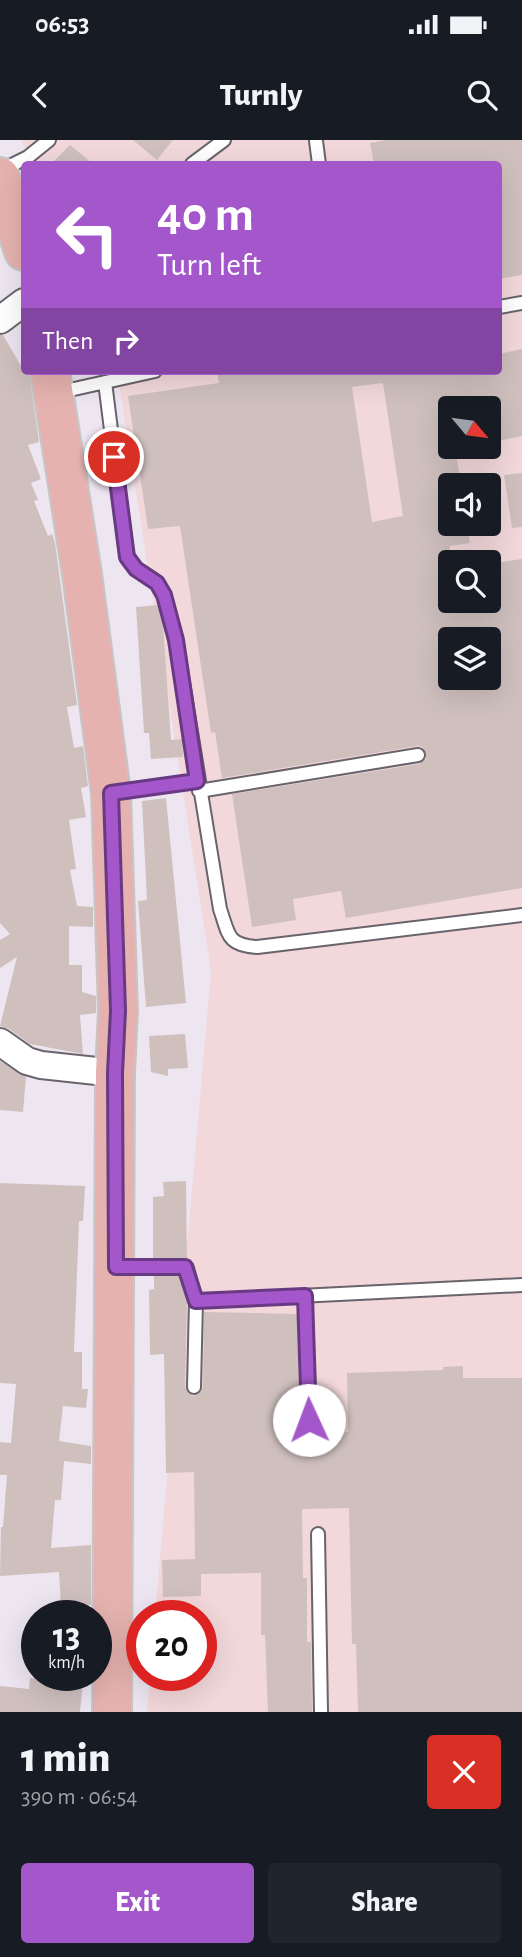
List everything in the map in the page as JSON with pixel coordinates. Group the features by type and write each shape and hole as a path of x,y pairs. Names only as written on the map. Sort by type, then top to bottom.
{"main road":[{"path":"1,179 21,242"},
{"path":"52,382 82,574 111,793 118,1011 115,1073 112,1712"}],"street":[{"path":"0,320 21,304"},
{"path":"0,1042 27,1061"},
{"path":"0,1060 115,1073"}],"lane":[{"path":"23,161 50,140"},
{"path":"196,161 224,140"},
{"path":"316,141 319,161"},
{"path":"1,179 21,163"},
{"path":"502,306 522,303"},
{"path":"52,382 104,382 136,375"},
{"path":"104,382 127,557 136,569 157,583 164,595 176,640 220,909 231,940 240,946 257,947 522,915"},
{"path":"111,793 198,786 418,755"},
{"path":"116,1267 185,1267 196,1301 194,1387"},
{"path":"196,1301 522,1285"},
{"path":"305,1296 309,1420"},
{"path":"318,1534 321,1712"}],"shaded area":[{"path":"21,140 522,140 522,1712 147,1712 149,1691 217,1691 217,1600 156,1600 211,971 118,375 502,375 502,161 31,161"}],"building":[{"path":"133,140 173,140 157,160"},
{"path":"386,140 522,140 522,275 502,278 502,161 373,161 370,143"},
{"path":"70,145 89,161 54,161"},
{"path":"0,335 3,335 21,366 21,375 30,375 39,442 28,445 41,479 31,483 38,500 34,501 48,536 52,534 55,543 77,705 67,707 74,748 83,746 88,786 81,788 86,817 69,820 76,869 70,870 77,906 93,907 93,927 69,926 69,965 82,965 82,992 96,996 96,1013 80,1015 83,1054 30,1044 0,1026 17,957 0,968 0,940 10,934 0,923"},
{"path":"522,349 522,436 501,440 501,396 438,396 438,459 457,459 459,473 438,473 438,536 469,536 470,543 450,546 450,550 438,550 438,613 501,613 501,562 522,559 522,888 346,918 341,891 293,899 296,920 252,927 232,794 419,764 426,759 426,753 422,747 417,746 222,778 215,732 211,733 180,526 148,529 128,396 219,383 218,375 502,375 502,353","holes":["383,383 403,516 372,522 352,387"]},
{"path":"522,473 522,527 512,528 504,475"},
{"path":"158,605 163,625 171,740 182,739 183,757 151,759 149,733 144,733 136,607"},
{"path":"166,798 186,1003 146,1007 138,901 147,900 142,801"},
{"path":"185,1034 188,1068 168,1069 168,1076 151,1072 149,1036"},
{"path":"0,1061 26,1077 23,1112 0,1110"},
{"path":"186,1181 187,1258 153,1258 153,1197 164,1196 163,1182"},
{"path":"0,1183 85,1186 83,1221 79,1221 74,1352 82,1352 82,1389 88,1389 86,1408 63,1406 59,1441 91,1446 91,1464 64,1461 61,1500 55,1500 51,1548 91,1545 91,1600 61,1600 59,1572 0,1576 1,1527 7,1475 0,1475 0,1442 11,1443 16,1384 0,1383"},
{"path":"154,1275 180,1275 187,1302 185,1387 193,1396 199,1394 203,1387 204,1312 297,1314 300,1434 348,1432 347,1373 443,1370 443,1367 463,1366 463,1378 522,1378 522,1712 358,1712 356,1644 352,1644 349,1508 302,1509 303,1578 307,1578 307,1642 311,1642 312,1712 268,1712 265,1635 261,1635 261,1573 201,1574 201,1596 163,1597 162,1560 195,1559 194,1472 166,1473 164,1354 150,1355 149,1290 154,1289"},
{"path":"0,1686 21,1688 21,1691 82,1691 80,1712 0,1712"}],"route":[{"path":"114,457 127,557 130,564 162,589 176,640 197,781 111,793 118,1011 115,1073 116,1267 183,1266 189,1272 196,1301 305,1296 309,1420"}]}
